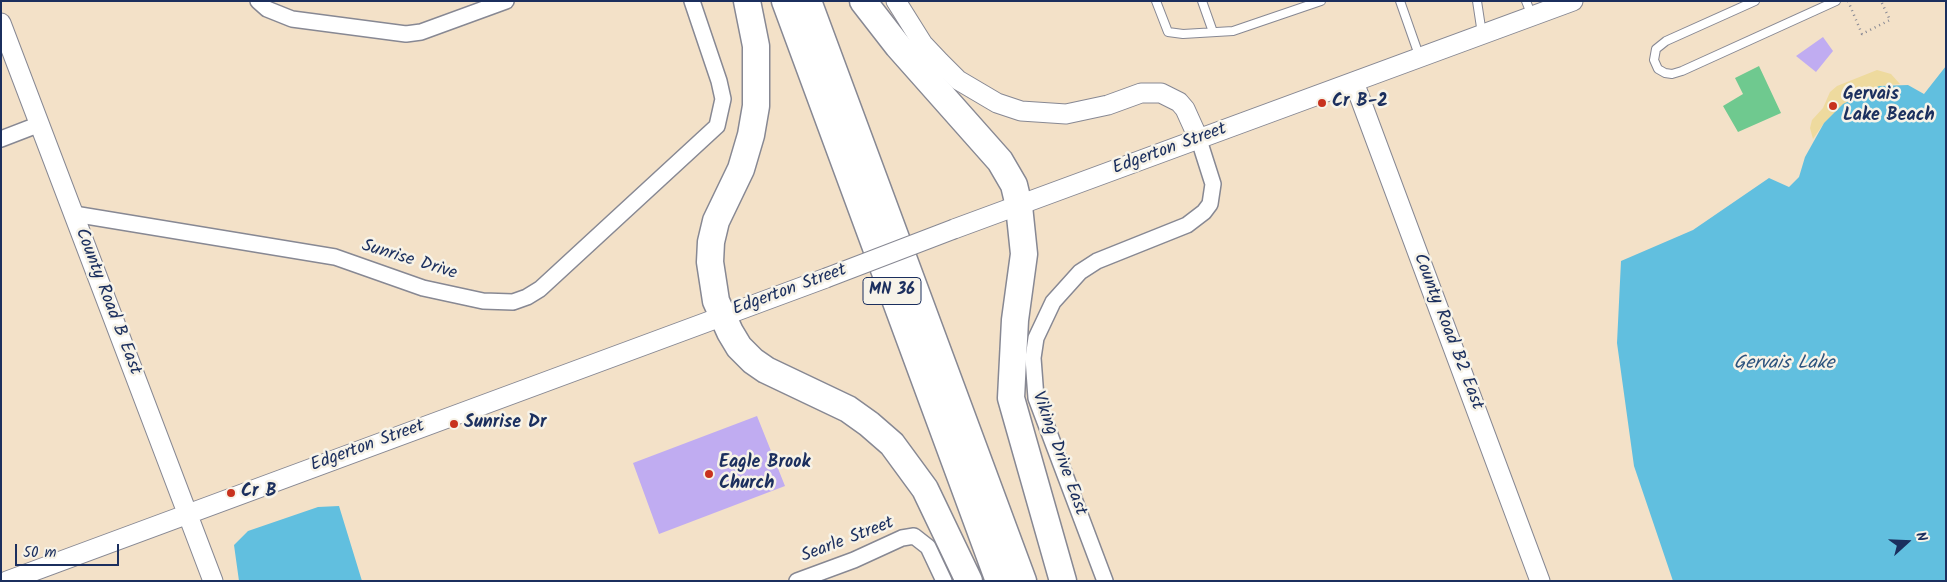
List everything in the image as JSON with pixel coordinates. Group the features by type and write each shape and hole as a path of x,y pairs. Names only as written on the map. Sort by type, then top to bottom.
{"highway":[{"path":"747,1 756,46 756,106 742,169 716,221 711,242 711,282 722,316 739,347 753,361 766,370 848,409 892,444 924,489 969,581"},
{"name":"MN 36","path":"784,1 999,581"},
{"name":"MN 36","path":"808,1 1023,581"},
{"path":"863,1 898,46 1000,161 1014,184 1019,206 1024,254 1015,320 1011,398 1063,581"}],"street":[{"path":"258,1 267,9 292,19 406,34 421,32 506,1"},
{"name":"Sunrise Drive","path":"74,214 298,250 366,266 423,288 483,301 513,302 540,289 717,126 723,99 719,80 692,1"},
{"name":"Viking Drive East","path":"896,1 923,44 940,62 958,80 997,103 1021,111 1066,114 1100,107 1141,92 1161,92 1174,99 1185,109 1199,140 1213,184 1210,204 1204,212 1187,225 1097,261 1080,272 1052,302 1036,338 1033,358 1036,398 1105,581"},
{"name":"Edgerton Street","path":"7,581 1482,35 1529,9 1573,1"},
{"name":"County Road B East","path":"1,23 213,581"},
{"name":"County Road B2 East","path":"1354,82 1540,581"},
{"path":"1,138 40,124"},
{"name":"Searle Street","path":"797,581 854,560 902,538 914,536 928,547 944,581"}],"lane":[{"path":"1156,1 1168,32 1233,31 1321,1"},
{"path":"1202,1 1213,32"},
{"path":"1400,1 1420,58"},
{"path":"1477,1 1482,35"},
{"path":"1755,1 1666,41 1656,49 1654,60 1658,68 1665,73 1672,74 1682,71 1836,1"}],"path":[{"path":"1848,1 1862,34 1890,20 1881,1"}],"green space":[{"path":"1759,66 1781,113 1738,132 1723,106 1743,94 1735,78"}],"sand":[{"name":"Gervais Lake Beach","path":"1877,70 1891,74 1900,84 1879,86 1824,123 1813,139 1810,128 1812,120 1823,108 1830,92 1837,86"}],"water":[{"name":"Gervais Lake","path":"1946,66 1946,581 1673,581 1634,466 1617,343 1621,261 1693,230 1769,178 1789,187 1799,177 1805,157 1824,123 1843,104 1879,86 1908,85 1924,94"},
{"path":"339,506 362,581 239,581 234,545 248,531 318,507"}],"building":[{"path":"1823,37 1833,51 1816,72 1796,56"},
{"name":"Eagle Brook Church","path":"757,416 785,486 659,534 633,463"}],"place":[{"name":"Cr B-2","path":"1322,103"},
{"name":"Gervais Lake Beach","path":"1833,106"},
{"name":"Sunrise Dr","path":"454,424"},
{"name":"Eagle Brook Church","path":"709,474"},
{"name":"Cr B","path":"231,493"}]}
